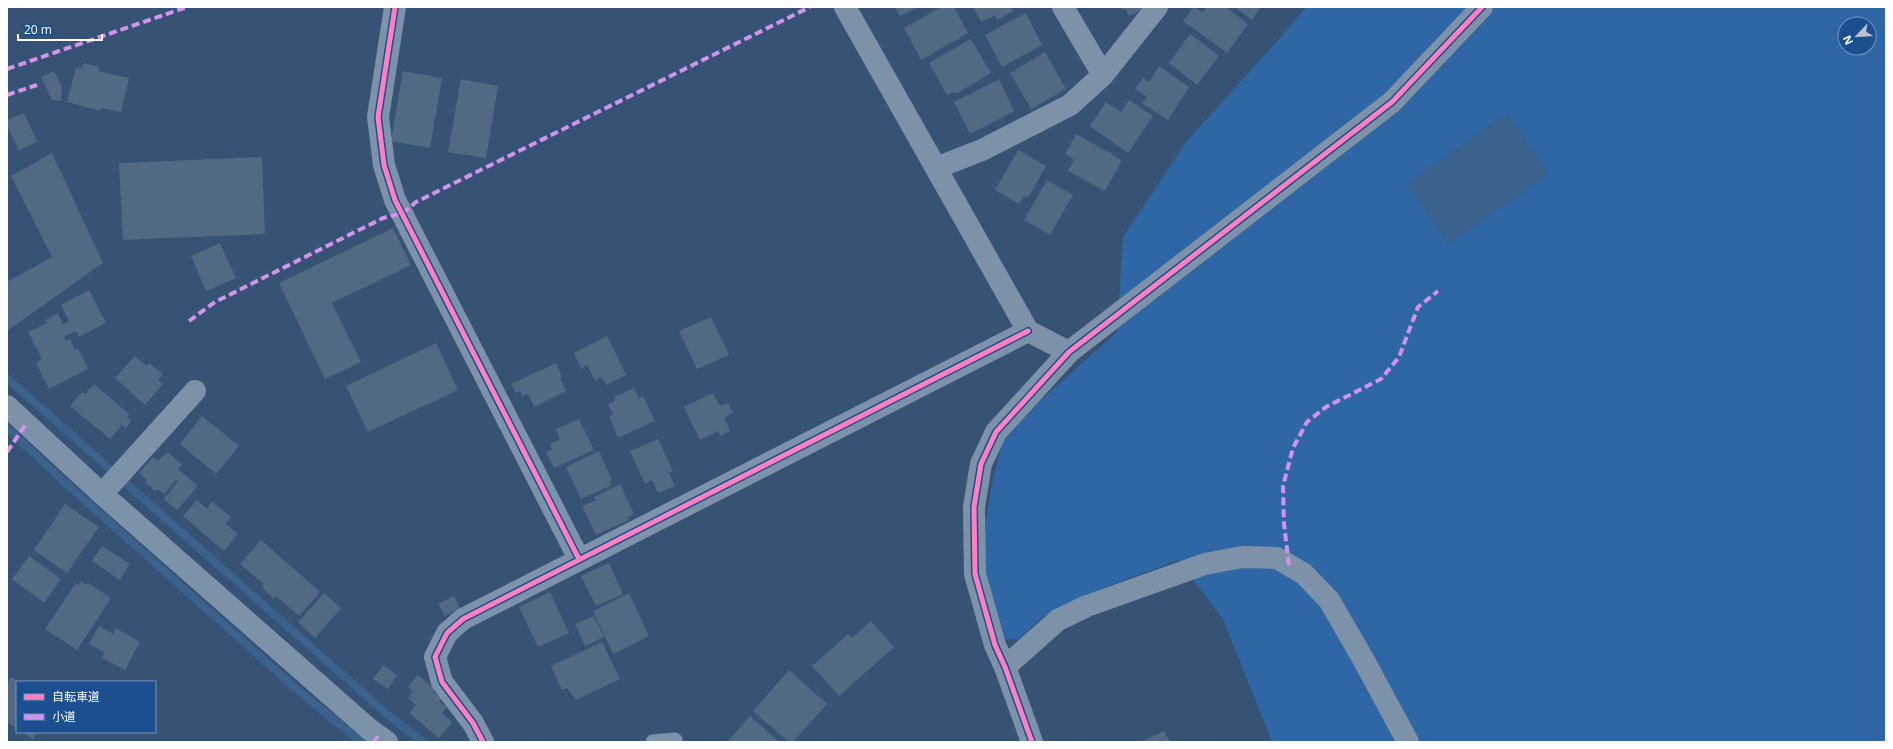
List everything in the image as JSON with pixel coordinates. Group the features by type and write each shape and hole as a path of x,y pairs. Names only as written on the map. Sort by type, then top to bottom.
{"street":[{"path":"396,7 378,117 384,165 395,200 579,559"},
{"path":"845,7 1028,331 1069,352"},
{"path":"1063,7 1103,75"},
{"path":"936,168 982,150 1070,105 1103,75 1157,7"},
{"path":"1032,742 1005,667 995,645 975,574 974,507 982,464 996,432 1069,352 1392,102 1482,7"},
{"path":"483,742 473,723 442,682 434,657 447,633 463,619 1028,331"},
{"path":"107,490 195,391"},
{"path":"7,406 107,490 369,729 387,742"},
{"path":"1005,667 1058,620 1087,606 1205,564 1242,557 1277,558 1304,574 1329,600 1408,742"}],"lane":[{"path":"653,742 675,740"}],"shaded area":[{"path":"1306,7 1886,7 1886,742 1272,742 1223,619 1178,560 1093,592 1043,617 1019,639 1002,639 985,584 983,543 991,488 1002,443 1033,407 1117,332 1123,237 1186,142"},
{"path":"1507,113 1549,174 1448,244 1406,184"}],"building":[{"path":"895,7 918,7 900,16"},
{"path":"941,7 954,7 968,33 921,60 904,28"},
{"path":"973,7 1011,7 1013,11 997,20 995,15 981,22"},
{"path":"1121,7 1149,7 1129,16 1126,9 1123,10"},
{"path":"1194,7 1203,12 1207,7 1226,7 1248,24 1227,53 1183,21"},
{"path":"1235,7 1261,7 1252,20"},
{"path":"1026,13 1042,45 1002,67 985,35"},
{"path":"1190,34 1219,56 1197,85 1169,63"},
{"path":"971,39 991,73 956,94 954,92 947,95 929,63"},
{"path":"1045,52 1066,89 1031,109 1010,73"},
{"path":"84,63 99,67 98,71 129,78 121,112 101,108 100,111 67,102 76,67 82,68"},
{"path":"1159,66 1189,87 1168,120 1142,103 1147,97 1135,89 1143,78 1149,82"},
{"path":"54,71 62,88 61,101 52,100 41,77"},
{"path":"403,71 442,78 430,148 391,141"},
{"path":"461,79 498,86 486,158 448,152"},
{"path":"999,79 1014,111 970,134 954,102"},
{"path":"1129,100 1153,116 1128,153 1090,126 1106,102 1121,112"},
{"path":"24,113 37,142 19,150 7,125 7,120"},
{"path":"1076,134 1122,160 1105,191 1068,171 1074,160 1065,154"},
{"path":"1018,150 1046,166 1028,198 1024,196 1019,204 995,190"},
{"path":"52,153 103,263 7,331 7,282 52,257 11,176"},
{"path":"262,157 265,234 123,240 119,163"},
{"path":"1047,180 1073,195 1050,235 1024,220"},
{"path":"393,228 411,265 332,303 361,362 325,379 279,283"},
{"path":"220,243 236,278 206,291 191,256"},
{"path":"89,290 106,323 79,337 76,331 64,337 66,341 70,339 75,350 78,348 88,369 49,389 36,363 42,359 28,332 47,323 45,320 58,313 63,324 69,321 61,305"},
{"path":"711,317 729,355 697,369 679,331"},
{"path":"607,336 626,375 606,385 602,377 595,381 587,365 581,369 574,353"},
{"path":"436,343 458,390 368,432 346,386"},
{"path":"135,356 146,366 149,363 163,374 158,380 163,384 145,405 115,378"},
{"path":"556,363 562,377 560,378 566,391 534,407 528,394 522,397 520,391 516,393 511,384"},
{"path":"94,384 129,414 127,417 131,421 125,429 122,425 110,439 70,406 82,392 85,394"},
{"path":"634,388 639,398 643,396 655,421 618,438 609,416 613,414 608,404 615,401 614,397"},
{"path":"713,393 720,406 728,403 733,413 724,418 730,431 720,436 718,431 700,440 684,407"},
{"path":"202,416 239,446 216,474 180,444"},
{"path":"579,419 594,450 554,468 546,452 552,449 550,444 560,439 556,429"},
{"path":"658,439 673,471 669,473 675,486 658,493 652,480 645,484 630,451"},
{"path":"599,451 612,480 610,481 612,485 581,499 566,467"},
{"path":"168,452 182,465 178,469 198,486 177,510 164,499 178,481 176,480 164,494 157,489 155,491 145,482 147,480 139,473 153,457 157,461"},
{"path":"620,484 634,514 628,517 629,520 596,535 582,506 596,500 594,497"},
{"path":"197,500 207,509 212,502 231,517 226,524 238,534 224,551 183,516"},
{"path":"65,504 99,527 67,573 34,550"},
{"path":"261,540 320,592 299,616 276,596 274,599 262,587 264,584 240,564"},
{"path":"102,546 130,564 120,580 92,561"},
{"path":"29,556 61,579 44,603 12,579"},
{"path":"609,563 623,594 596,606 581,576"},
{"path":"81,581 86,585 88,583 111,598 77,650 45,629 75,584 78,585"},
{"path":"550,592 569,633 538,647 519,607"},
{"path":"324,593 341,608 315,638 298,622"},
{"path":"629,593 649,636 613,654 593,611"},
{"path":"454,596 460,608 445,616 438,604"},
{"path":"594,616 604,637 585,646 575,624"},
{"path":"871,621 894,647 839,696 812,666 848,634 852,638"},
{"path":"99,626 113,634 116,628 140,642 125,670 102,658 104,652 89,644"},
{"path":"602,642 620,679 576,700 567,688 562,690 551,666"},
{"path":"383,665 397,675 388,689 373,679"},
{"path":"789,670 827,704 793,742 789,742 753,711"},
{"path":"418,675 435,689 433,691 442,699 440,702 447,707 442,713 452,722 439,738 409,713 416,705 408,698 413,691 408,687"},
{"path":"11,677 17,681 16,727 7,722 7,684"},
{"path":"750,716 779,742 727,742"},
{"path":"1164,731 1170,742 1141,742"},
{"path":"24,733 36,733 33,739"}],"waterway":[{"path":"7,378 388,715 423,742"},
{"path":"7,428 72,489 299,691 361,742"}],"marked path":[{"path":"7,69 187,7"},
{"path":"189,321 215,302 383,218 403,213 416,202 810,7"},
{"path":"7,95 37,85"},
{"path":"1289,565 1284,524 1283,486 1293,448 1307,422 1326,407 1381,379 1399,357 1418,307 1438,291"},
{"path":"7,452 26,424"},
{"path":"374,742 378,736"}],"cycle path":[{"path":"395,7 378,117 384,165 395,200 579,559"},
{"path":"1032,742 1005,667 995,645 975,574 974,507 981,464 996,432 1069,352 1392,102 1482,7"},
{"path":"483,742 473,723 442,682 435,657 447,633 463,619 1028,331"}]}
